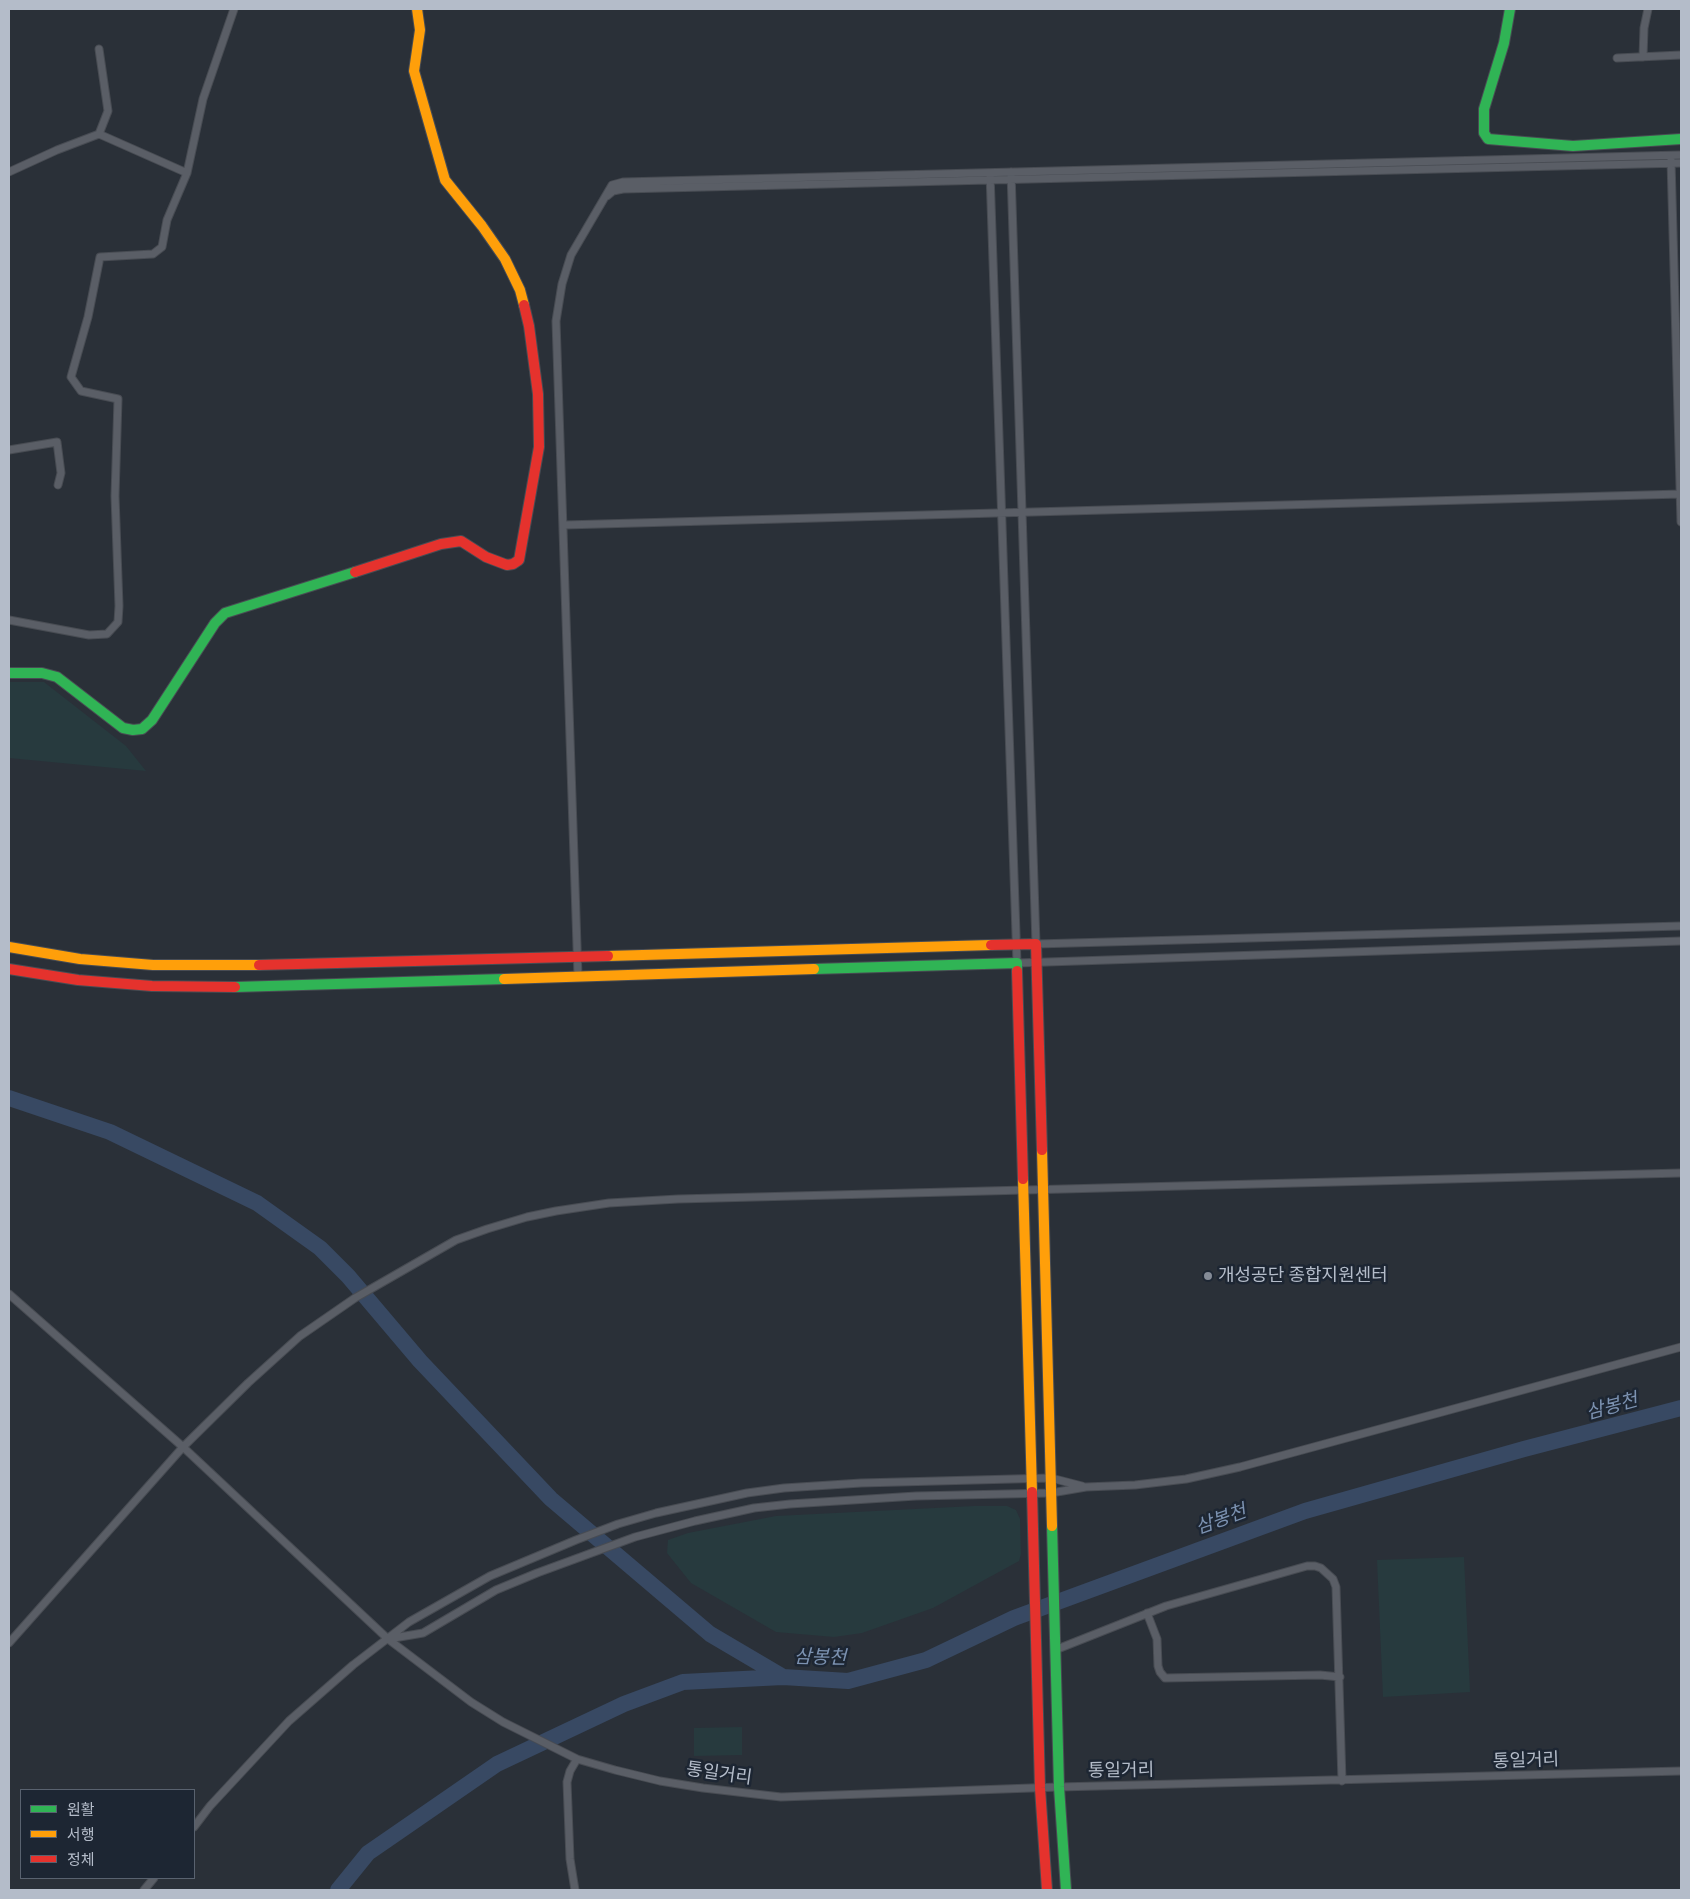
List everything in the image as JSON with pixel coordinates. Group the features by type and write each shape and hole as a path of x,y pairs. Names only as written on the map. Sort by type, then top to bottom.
{"main road":[{"path":"9,673 42,673 57,676 123,728 142,729 152,720 215,623 225,613 442,544 461,541 486,557 507,565 513,564 518,560 539,447 538,394 528,326 520,290 505,259 482,226 445,180 414,71 420,30 417,9"},
{"path":"1510,9 1504,43 1484,109 1484,133 1488,139 1573,146 1681,139"},
{"path":"9,947 80,959 153,965 229,966 1036,944 1060,1787 1066,1890"},
{"path":"9,969 78,980 152,986 229,987 1017,963 1040,1788 1047,1890"}],"street":[{"path":"9,620 89,634 107,634 118,622 115,496 118,399 82,391 71,378 88,317 100,257 152,254 162,247 167,220 187,173 203,99 234,9"},
{"path":"1643,57 1644,28 1648,9"},
{"path":"98,48 108,111 99,134"},
{"path":"1617,58 1681,55"},
{"path":"9,172 99,134 187,173"},
{"path":"1671,155 1681,522"},
{"path":"1011,176 1681,155"},
{"path":"578,976 556,321 562,284 571,255 602,199 612,185 623,182 1681,163"},
{"path":"602,199 613,191 623,189 990,176"},
{"path":"990,176 1017,963 1681,941"},
{"path":"1011,176 1036,944 1681,926"},
{"path":"9,450 57,442 61,473 58,485"},
{"path":"564,525 1681,494"},
{"path":"9,1643 183,1447 273,1359 328,1315 354,1298 456,1240 487,1229 556,1210 609,1203 678,1199 1681,1173"},
{"name":"통일거리","path":"9,1294 183,1447 388,1639 467,1699 503,1722 577,1759 660,1781 747,1794 782,1797 1060,1787 1681,1771"},
{"path":"388,1639 423,1634 496,1590 596,1551 635,1537 729,1513 790,1504 916,1496 1051,1492 1086,1487 1135,1485 1169,1481 1240,1467 1681,1347"},
{"path":"195,1826 210,1806 289,1721 353,1665 409,1622 490,1576 618,1524 656,1513 724,1498 784,1488 861,1483 1032,1478 1051,1478 1086,1487"},
{"path":"1056,1650 1166,1606 1307,1566 1321,1568 1333,1579 1336,1587 1342,1781"},
{"path":"1147,1614 1158,1640 1158,1666 1165,1678 1340,1677"},
{"path":"574,1890 570,1859 567,1782 570,1771 577,1759"},
{"path":"144,1890 153,1879"}],"green space":[{"path":"9,682 44,682 126,746 146,771 9,758"},
{"path":"1007,1506 1016,1510 1020,1519 1021,1554 1019,1561 933,1608 862,1633 834,1637 776,1632 691,1583 667,1553 668,1540 688,1533 776,1516"},
{"path":"1464,1557 1470,1692 1383,1697 1377,1560"},
{"path":"742,1727 742,1755 694,1756 694,1728"}],"waterway":[{"path":"9,1098 110,1132 257,1203 320,1248 348,1276 420,1361 551,1499 710,1634 783,1677"},
{"name":"삼봉천","path":"338,1890 368,1853 497,1764 624,1704 683,1682 783,1677 848,1681 926,1660 1014,1618 1305,1511 1524,1449 1681,1408"}],"traffic: fast":[{"path":"1510,9 1504,43 1484,109 1484,133 1488,139 1573,146 1681,139"},
{"path":"9,673 42,673 57,677 123,728 142,729 152,720 215,623 225,613 355,572"},
{"path":"814,969 1017,963 1017,971"},
{"path":"235,987 504,979"},
{"path":"1052,1526 1059,1787 1066,1890"}],"traffic: slow":[{"path":"417,9 420,30 414,71 445,180 482,226 505,259 520,290 524,305"},
{"path":"608,956 991,945"},
{"path":"9,947 80,959 153,965 259,965"},
{"path":"504,979 814,969"},
{"path":"1042,1150 1052,1526"},
{"path":"1023,1179 1032,1492"}],"traffic: jam":[{"path":"355,572 441,544 461,541 486,557 507,565 519,560 539,447 538,394 529,326 524,305"},
{"path":"991,945 1036,944 1042,1150"},
{"path":"259,965 608,956"},
{"path":"9,969 78,980 152,986 235,987"},
{"path":"1017,971 1023,1179"},
{"path":"1032,1492 1040,1788 1047,1890"}],"place":[{"name":"개성공단 종합지원센터","path":"1208,1276"}]}
